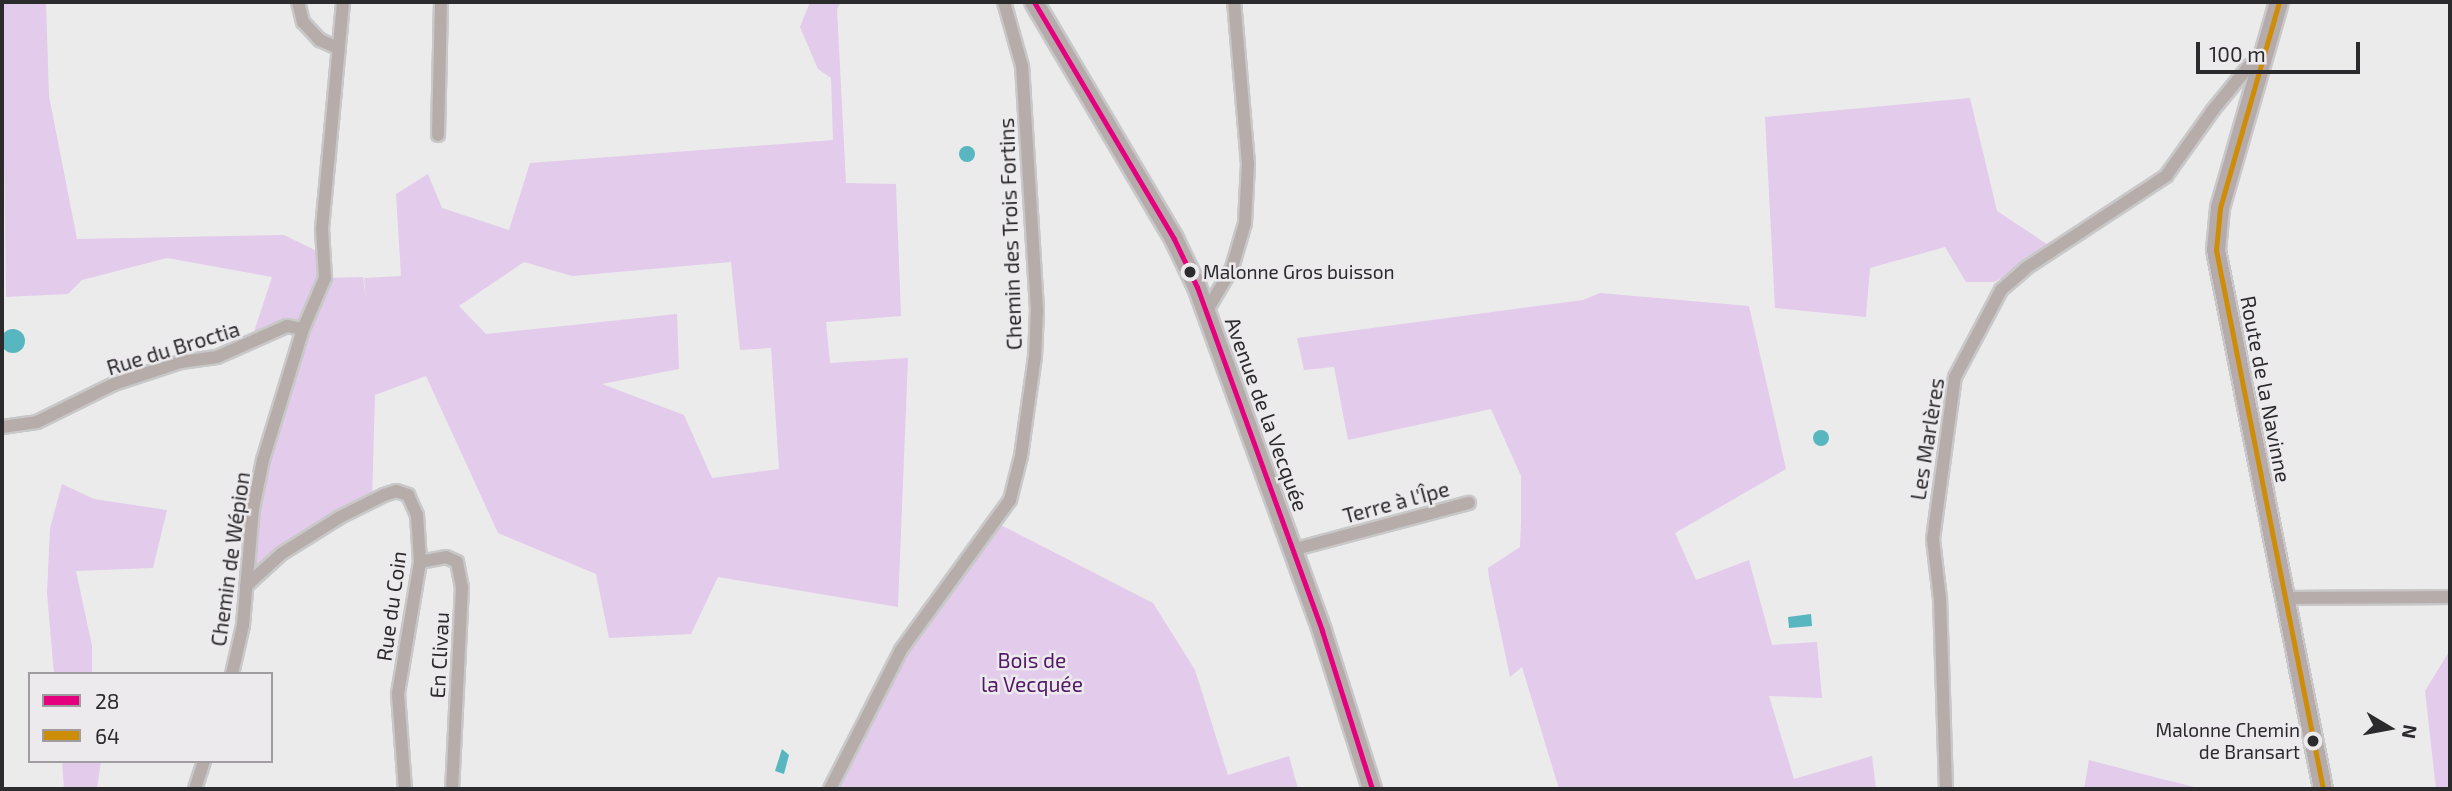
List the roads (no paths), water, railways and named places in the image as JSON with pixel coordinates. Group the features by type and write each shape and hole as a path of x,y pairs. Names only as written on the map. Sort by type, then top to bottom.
{"main road":[{"name":"Avenue de la Vecquée","path":"1034,2 1174,239 1206,312 1292,550 1372,789"},
{"name":"Route de la Navinne","path":"2279,2 2220,208 2216,250 2323,789"}],"street":[{"path":"298,2 303,22 320,40 336,47"},
{"path":"303,329 325,278 322,229 336,47 343,2"},
{"path":"438,135 441,2"},
{"name":"Chemin des Trois Fortins","path":"830,789 901,650 1010,500 1021,456 1037,310 1022,66 1004,2"},
{"path":"1206,312 1232,268 1245,223 1248,164 1234,2"},
{"name":"Les Marlères","path":"1946,789 1940,599 1933,539 1955,377 2000,290 2026,268 2166,176 2213,110 2249,66 2262,60"},
{"name":"Rue du Broctia","path":"2,427 37,422 114,384 181,362 217,357 286,326 303,329"},
{"name":"Chemin de Wépion","path":"232,672 263,460 303,329"},
{"name":"Rue du Coin","path":"246,586 307,536 396,491 408,495 417,515 421,562 398,694 405,789"},
{"name":"Terre à l'Îpe","path":"1292,550 1469,503"},
{"name":"En Clivau","path":"421,562 446,556 457,562 462,586 452,789"},
{"path":"2285,597 2450,597"},
{"path":"195,789 203,763"}],"water":[{"path":"967,146 973,148 973,160 967,162 961,160 959,154 961,148"},
{"path":"13,329 22,332 25,341 22,350 13,353 4,350 1,341 4,332"},
{"path":"1821,430 1827,432 1827,444 1821,446 1815,444 1813,438 1815,432"},
{"path":"1811,614 1812,626 1789,628 1788,617"},
{"path":"782,749 789,755 784,774 775,771"}],"place":[{"name":"Malonne Gros buisson","path":"1190,272"},
{"name":"Malonne Chemin de Bransart","path":"2313,741"}],"park label":[{"name":"Bois de la Vecquée","path":"1032,672"}]}
